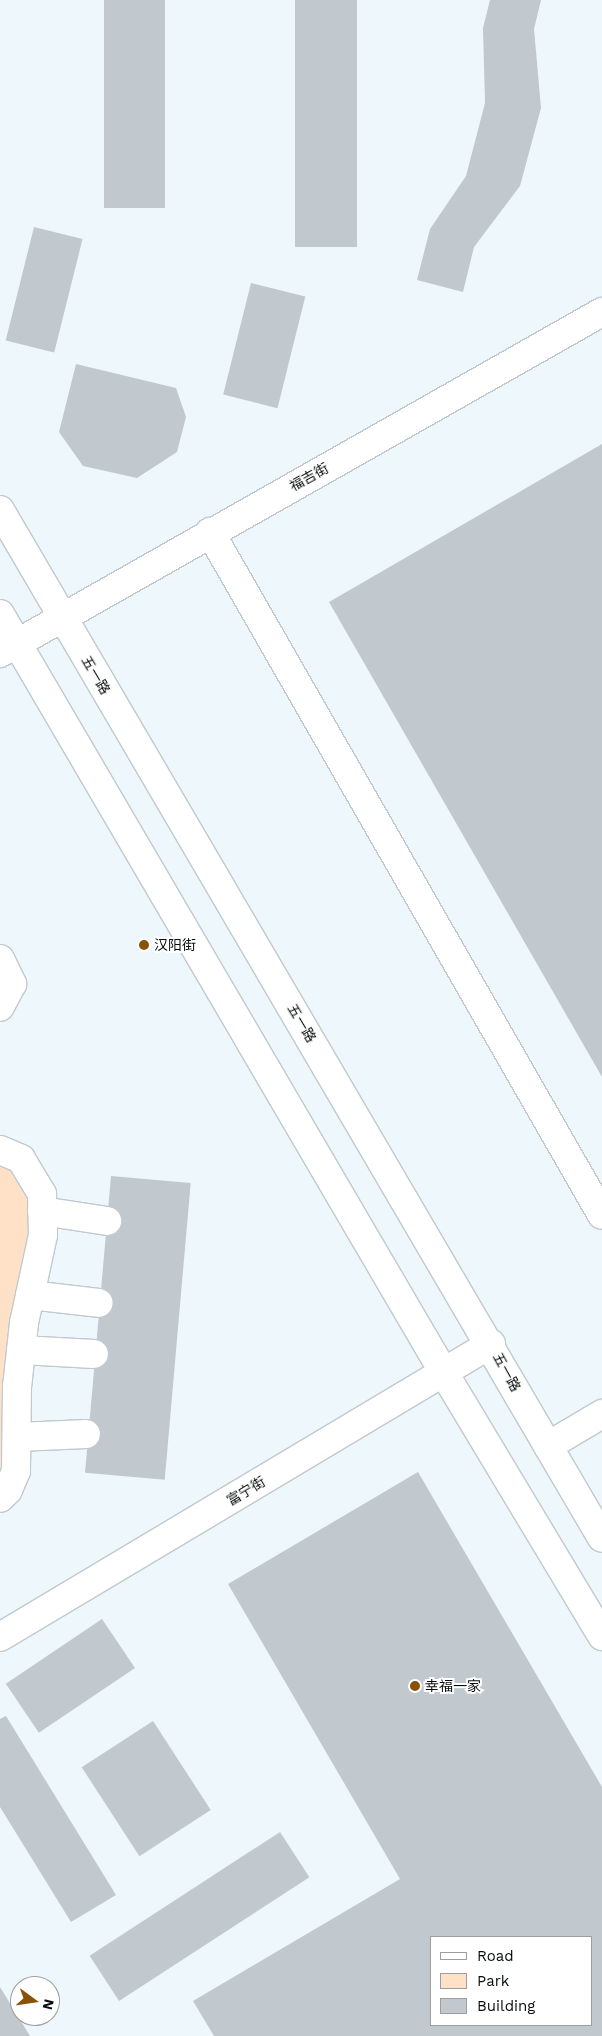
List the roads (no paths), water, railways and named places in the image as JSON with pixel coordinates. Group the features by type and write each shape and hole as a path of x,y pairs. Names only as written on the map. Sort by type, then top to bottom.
{"main road":[{"name":"福吉街","path":"8,648 210,532 602,312"},
{"name":"五一路","path":"0,510 491,1344 602,1538"},
{"path":"210,532 602,1215"},
{"path":"0,614 8,648 602,1636"},
{"path":"0,959 12,984 0,1007"},
{"path":"0,1150 21,1159 42,1194 43,1235 21,1350 17,1387 18,1438 16,1471 8,1490 0,1498"},
{"path":"42,1211 107,1221"},
{"path":"30,1295 99,1303"},
{"name":"富宁街","path":"0,1637 491,1344"},
{"path":"21,1350 94,1354"},
{"path":"548,1446 602,1414"},
{"path":"18,1438 86,1434"}],"place":[{"name":"汉阳街","path":"144,945"},
{"name":"幸福一家","path":"415,1686"}]}
